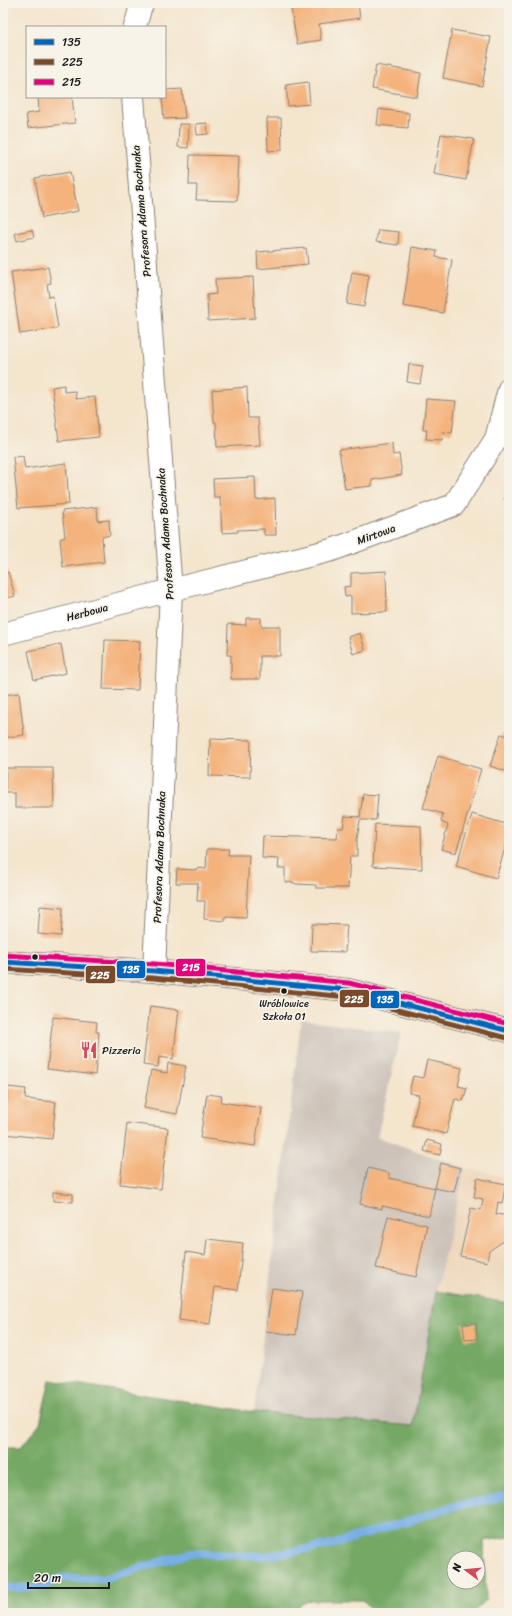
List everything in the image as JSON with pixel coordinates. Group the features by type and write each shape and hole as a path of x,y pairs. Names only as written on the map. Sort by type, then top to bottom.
{"street":[{"path":"135,26 143,3"},
{"name":"Profesora Adama Bochnaka","path":"133,98 171,590 154,971"},
{"name":"Mirtowa","path":"171,590 332,550 454,505 496,439 509,389"},
{"name":"Herbowa","path":"3,634 171,590"},
{"path":"3,962 154,971 348,990 509,1031"}],"shaded area":[{"path":"301,1020 401,1033 377,1137 465,1168 436,1291 413,1426 254,1412"},
{"path":"465,1168 509,1178 509,1303 436,1291"}],"green space":[{"path":"436,1291 509,1303 509,1537 484,1541 484,1550 446,1550 446,1590 486,1590 486,1600 473,1613 375,1613 363,1600 310,1600 285,1613 3,1613 3,1447 21,1447 40,1423 50,1380 254,1412 413,1426"}],"building":[{"path":"290,3 358,3 360,18 319,24 321,40 297,44"},
{"path":"452,30 491,37 482,86 443,78"},
{"path":"376,65 421,73 417,97 372,89"},
{"path":"308,82 310,104 288,106 286,85"},
{"path":"182,89 185,118 164,119 162,98 166,98 166,90"},
{"path":"38,98 72,98 75,123 28,128 26,114 39,112"},
{"path":"379,109 409,113 408,128 377,125"},
{"path":"267,118 281,118 282,150 268,151"},
{"path":"207,123 208,134 197,135 196,124"},
{"path":"179,124 189,124 188,148 178,147"},
{"path":"441,134 474,139 466,180 434,174"},
{"path":"190,155 239,156 237,201 196,200 197,185 189,185"},
{"path":"70,172 78,211 42,218 35,178"},
{"path":"32,230 34,237 17,241 15,233"},
{"path":"378,230 399,232 398,245 376,242"},
{"path":"412,247 437,251 436,257 452,260 443,313 403,306"},
{"path":"306,248 308,264 258,269 257,252"},
{"path":"48,267 51,283 47,284 49,297 53,296 58,328 20,334 11,272"},
{"path":"352,272 369,275 364,307 347,304"},
{"path":"253,277 255,318 208,321 207,295 216,294 215,279"},
{"path":"409,364 423,366 420,384 407,382"},
{"path":"64,385 64,392 75,391 76,399 95,397 99,437 59,441 52,387"},
{"path":"247,387 248,418 258,418 260,445 217,447 212,390"},
{"path":"426,399 456,401 452,433 443,432 442,440 426,439 427,430 423,430"},
{"path":"392,443 393,455 399,454 402,475 372,480 372,486 345,489 339,450"},
{"path":"23,456 25,469 66,463 69,504 18,508 13,457"},
{"path":"255,477 256,500 275,498 276,535 264,535 264,529 237,530 238,532 222,533 220,497 214,497 213,479"},
{"path":"509,490 509,501 504,499"},
{"path":"97,507 98,521 109,520 110,535 102,537 104,562 63,567 60,539 65,537 62,511"},
{"path":"386,571 387,612 351,613 351,596 345,597 344,587 351,586 351,573"},
{"path":"8,572 15,596 3,599 3,574"},
{"path":"246,618 261,618 261,626 280,626 280,656 260,656 260,679 231,679 231,655 227,655 228,624 246,625"},
{"path":"360,633 365,650 353,654 348,637"},
{"path":"105,640 140,641 138,690 103,689"},
{"path":"61,644 66,673 34,680 28,651"},
{"path":"19,693 24,735 3,738 3,695"},
{"path":"501,734 509,736 509,772 490,766"},
{"path":"210,739 251,740 250,777 209,776"},
{"path":"438,756 481,769 456,853 441,849 448,825 441,822 443,814 423,808"},
{"path":"6,768 53,768 54,808 15,808 15,793 5,793"},
{"path":"363,794 378,795 376,820 360,820 357,839 357,856 350,856 348,888 316,888 316,885 285,882 285,868 278,868 279,859 262,858 263,836 337,838 338,828 343,828 345,816 360,817"},
{"path":"472,814 509,825 509,835 496,878 456,866"},
{"path":"375,824 421,826 422,869 373,866"},
{"path":"207,849 229,849 228,855 249,855 246,918 225,917 225,921 204,919 205,901 197,901 198,883 176,883 177,869 206,869"},
{"path":"40,906 63,908 61,936 38,934"},
{"path":"312,924 347,925 345,952 311,951"},
{"path":"150,1006 179,1010 173,1059 159,1057 158,1067 143,1065"},
{"path":"53,1017 97,1022 96,1032 99,1032 95,1075 47,1069"},
{"path":"427,1060 462,1068 458,1086 467,1088 463,1101 455,1099 446,1134 412,1126 419,1095 409,1093 413,1076 423,1078"},
{"path":"168,1063 186,1066 177,1114 144,1108 151,1070 167,1073"},
{"path":"8,1087 26,1089 25,1099 56,1102 52,1139 4,1134"},
{"path":"207,1094 222,1096 221,1102 261,1108 255,1146 200,1138"},
{"path":"127,1123 168,1128 161,1189 120,1184"},
{"path":"427,1140 442,1144 440,1155 424,1151"},
{"path":"441,1163 460,1168 454,1192 435,1188"},
{"path":"368,1168 389,1173 389,1178 435,1188 429,1216 382,1206 382,1209 360,1204"},
{"path":"477,1178 506,1184 502,1203 498,1202 496,1214 509,1216 509,1244 502,1242 489,1251 487,1262 460,1256 471,1208 481,1210 483,1199 474,1197"},
{"path":"3,1183 6,1183 4,1208 3,1208"},
{"path":"53,1192 73,1194 73,1202 53,1201"},
{"path":"388,1216 427,1225 416,1277 376,1268"},
{"path":"207,1239 243,1243 238,1290 215,1287 210,1324 179,1320 186,1252 205,1255"},
{"path":"272,1288 302,1292 296,1335 266,1331"},
{"path":"476,1323 477,1339 465,1340 463,1324"}],"waterway":[{"path":"3,1586 11,1588 43,1587 59,1578 102,1579 191,1553 265,1556 331,1545 455,1506 509,1496"}],"transit line":[{"name":"215","path":"3,955 155,964 349,983 509,1024"},
{"name":"135","path":"3,962 154,971 348,990 509,1031"},
{"name":"225","path":"3,969 153,978 347,997 507,1038"}],"place":[{"name":"Wróblowice Szkoła 01","path":"284,991"},
{"name":"Pizzeria","path":"89,1050"}]}
